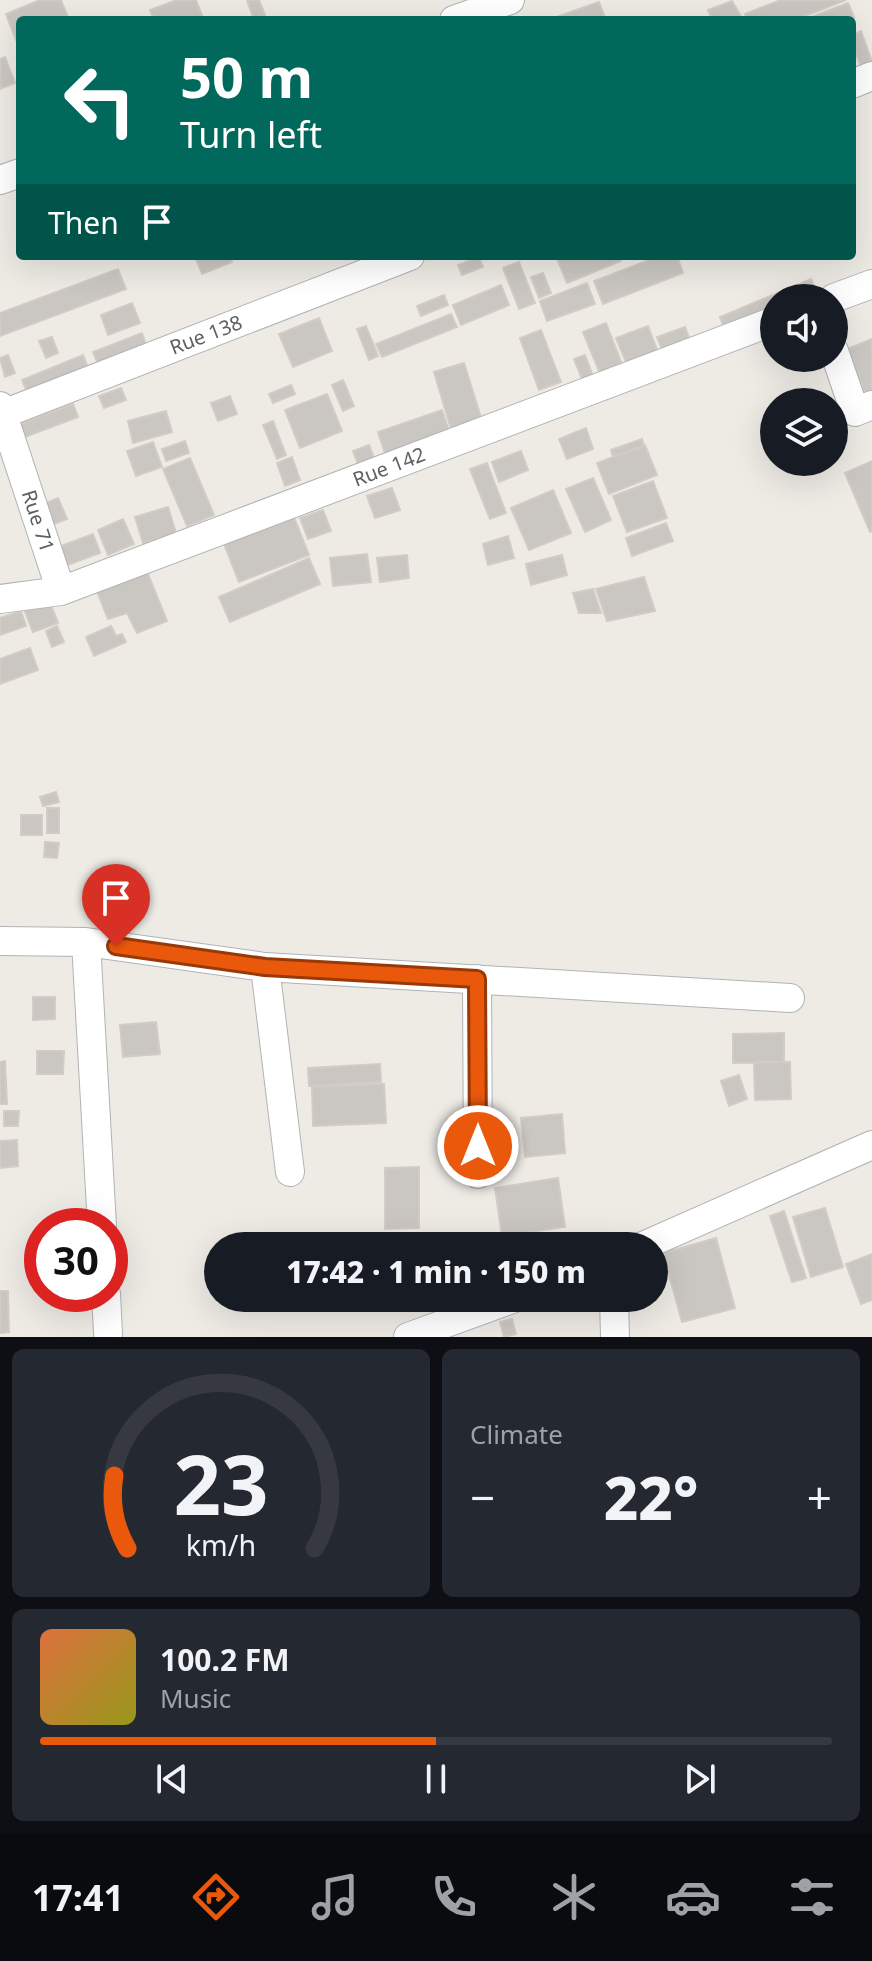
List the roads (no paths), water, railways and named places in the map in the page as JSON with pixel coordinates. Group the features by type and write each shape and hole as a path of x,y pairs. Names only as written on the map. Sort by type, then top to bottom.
{"street":[{"path":"463,14 510,0"},
{"name":"Rue 138","path":"1,410 399,260"},
{"path":"848,293 872,284"},
{"name":"Rue 142","path":"0,599 61,591 760,326"},
{"path":"845,372 863,408"},
{"name":"Rue 71","path":"1,410 61,591"},
{"path":"0,941 86,942 265,967 790,998"},
{"path":"86,942 101,1208"},
{"path":"265,967 290,1172"},
{"path":"477,979 478,1174"},
{"path":"668,1235 872,1145"},
{"path":"107,1312 108,1333"},
{"path":"408,1337 477,1312"},
{"path":"614,1312 615,1337"}]}
